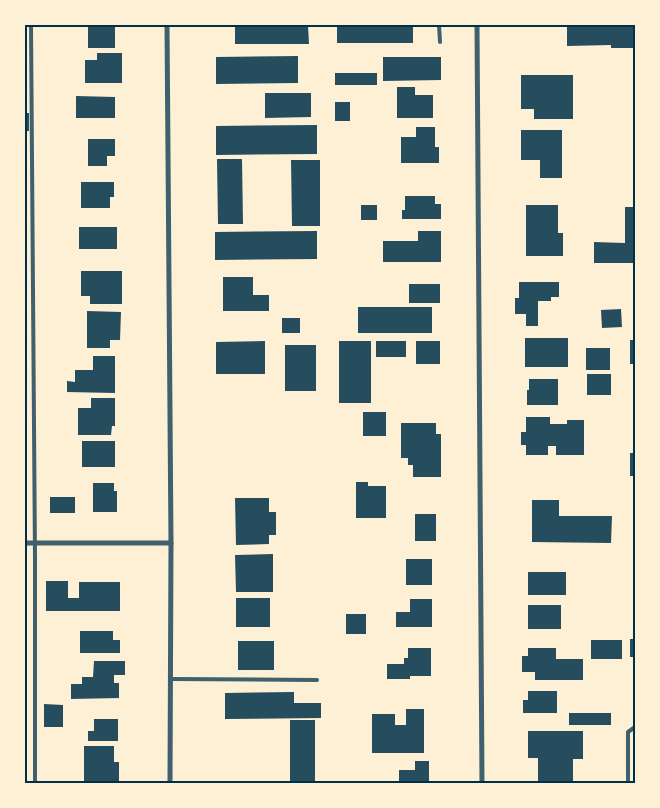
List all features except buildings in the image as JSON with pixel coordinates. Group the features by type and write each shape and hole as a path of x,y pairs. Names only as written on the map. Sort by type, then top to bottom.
{"street":[{"path":"167,25 171,542 170,783"},
{"path":"477,25 482,783"},
{"path":"25,542 171,542"}],"lane":[{"path":"31,25 35,783"},
{"path":"440,25 440,42"},
{"path":"170,679 317,680"},
{"path":"628,783 628,732 635,727"}]}
